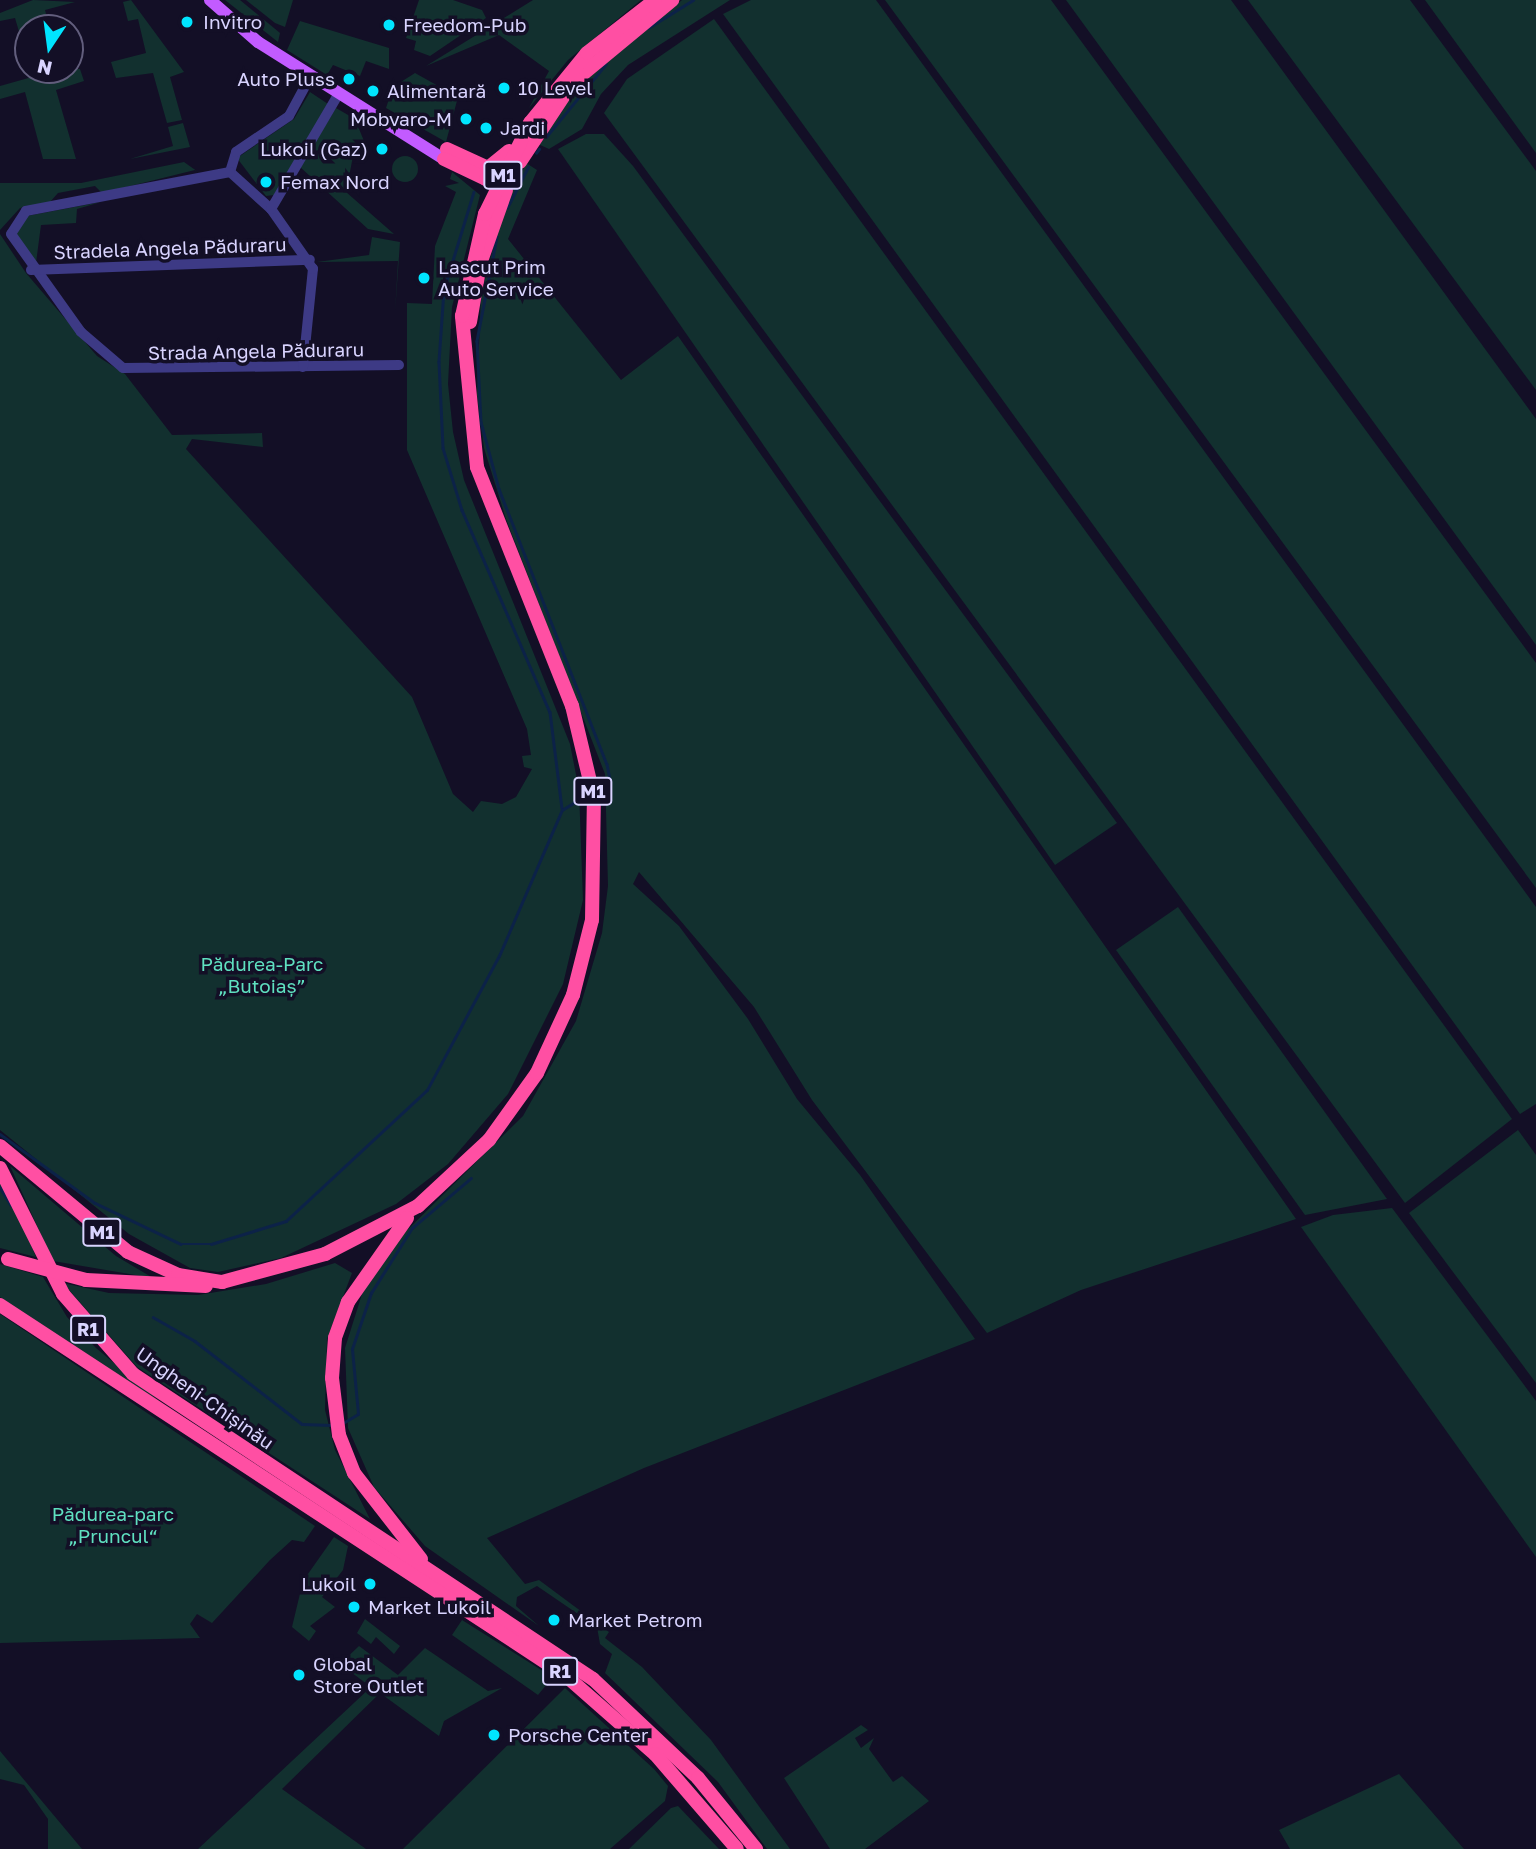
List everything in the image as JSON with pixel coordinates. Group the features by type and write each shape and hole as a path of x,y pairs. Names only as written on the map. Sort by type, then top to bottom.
{"highway":[{"name":"M1","path":"448,154 494,166 540,101 609,34 654,0"},
{"name":"M1","path":"497,182 571,78 663,0"},
{"name":"M1","path":"462,346 493,224 535,133 594,61 672,0"},
{"name":"M1","path":"462,346 497,182 547,99 609,34"},
{"name":"M1","path":"448,154 497,182"},
{"name":"M1","path":"4,1257 86,1280 146,1288 222,1282 325,1254 418,1206 489,1140 550,1049 581,968 597,873 584,744 480,476 462,346 461,287 486,196 448,154"},
{"name":"M1","path":"0,1146 128,1252 178,1275 222,1282"},
{"name":"Ungheni-Chișinău","path":"0,1168 62,1294 114,1356 157,1392 352,1528"},
{"path":"418,1206 387,1238 354,1291 335,1338 332,1378 339,1435 354,1473 428,1568"},
{"name":"Ungheni-Chișinău","path":"0,1305 352,1528"},
{"name":"R1","path":"352,1528 428,1568 540,1641 631,1711 698,1777 755,1849"},
{"name":"R1","path":"352,1528 584,1690 654,1754 737,1849"}],"main road":[{"path":"210,0 310,77 448,154"}],"street":[{"path":"271,209 230,172 236,152 289,116 310,77"},
{"name":"Stradela Angela Păduraru","path":"303,367 310,260 271,209 339,93"},
{"name":"Strada Angela Păduraru","path":"230,172 26,211 11,234 31,270 98,352 123,368 399,365"},
{"name":"Stradela Angela Păduraru","path":"31,270 310,260"}],"green space":[{"path":"33,0 75,2 45,10 46,14 14,14 14,18 0,21 0,13"},
{"path":"131,0 184,72 170,77 182,120 167,123 153,73 116,78 111,62 146,53 138,19 128,21 123,2"},
{"path":"225,0 240,0 280,33 278,42"},
{"path":"246,0 293,0 285,27 275,23"},
{"path":"419,0 453,0 482,10 486,18 430,56 414,50 416,41 406,38"},
{"path":"533,0 641,0 568,60 529,108 549,71 499,35 426,66"},
{"path":"682,0 730,0 628,65 601,94 582,129 549,149 538,144 579,86"},
{"path":"751,0 876,0 1536,907 1536,1104 1520,1114 723,14"},
{"path":"885,0 1051,0 1536,663 1536,888"},
{"path":"1066,0 1231,0 1536,419 1536,645"},
{"path":"1248,0 1410,0 1536,171 1536,390"},
{"path":"1425,0 1536,0 1536,153"},
{"path":"714,19 1512,1119 1405,1203 604,113 627,79"},
{"path":"300,21 389,48 389,69 366,61 360,76 333,65 327,75 287,50"},
{"path":"415,73 458,97 446,142 386,108 393,87"},
{"path":"14,82 75,84 56,90 76,159 43,159 25,92 0,99 0,86"},
{"path":"310,92 328,104 274,195 266,196 237,158 294,119"},
{"path":"336,108 355,119 364,141 355,146 346,192 394,234 368,229 300,167"},
{"path":"183,123 190,147 130,159 173,146 168,127"},
{"path":"586,134 604,134 633,166 1117,823 1055,865 558,149"},
{"path":"405,156 414,160 418,169 414,178 405,182 396,178 392,169 396,160"},
{"path":"184,162 201,174 195,170 102,193 95,186 58,193 50,202 20,208 0,230 0,183 81,183"},
{"path":"526,163 537,170 508,239 621,380 678,336 1296,1219 1081,1290 987,1333 812,1100 754,1007 639,872 633,884 679,926 748,1019 797,1099 860,1175 975,1339 644,1468 487,1538 525,1584 539,1580 609,1632 605,1638 642,1667 711,1740 790,1849 767,1849 718,1782 605,1673 612,1654 600,1644 597,1627 537,1586 517,1597 516,1606 539,1626 425,1546 374,1487 348,1428 345,1348 362,1294 388,1249 523,1116 576,1021 602,933 608,886 605,774 506,519 484,448 477,395 481,295 503,210"},
{"name":"Pădurea-Parc „Butoiaș”","path":"452,172 480,195 452,307 448,384 453,432 464,480 570,744 579,790 583,900 563,984 508,1094 448,1164 396,1204 281,1258 218,1272 190,1268 129,1234 0,1130 0,234 26,273 97,356 125,374 172,435 262,433 263,447 192,439 186,449 412,697 453,794 473,812 481,801 502,804 516,797 532,769 524,767 522,756 531,755 527,729 407,450 407,303 432,304 435,246 456,192 445,186 459,183 450,179"},
{"path":"101,202 77,209 76,223 41,225 36,263 15,237 27,216"},
{"path":"372,237 400,242 395,313 398,261 317,262 369,255"},
{"path":"1178,907 1387,1199 1305,1215 1116,950"},
{"path":"1518,1130 1536,1155 1536,1383 1409,1213"},
{"path":"10,1166 116,1256 153,1278 53,1261"},
{"path":"0,1182 23,1226 36,1257 0,1248"},
{"path":"1392,1208 1536,1401 1536,1557 1301,1227 1333,1215"},
{"path":"335,1263 352,1273 327,1339 325,1410 335,1450 370,1519 137,1367 63,1283 109,1293 198,1295 266,1284"},
{"path":"0,1264 43,1277 67,1317 96,1348 163,1404 0,1297"},
{"name":"Pădurea-parc „Pruncul“","path":"0,1314 315,1526 304,1542 292,1540 270,1560 212,1623 197,1614 190,1624 200,1638 0,1643"},
{"path":"334,1537 348,1546 343,1570 322,1597 335,1607 310,1626 316,1631 309,1641 292,1627 303,1581"},
{"path":"365,1619 400,1646 394,1654 376,1637 371,1644 357,1633"},
{"path":"462,1620 546,1673 547,1684 538,1695 452,1635"},
{"path":"359,1646 398,1675 425,1648 488,1691 502,1688 444,1721 439,1736 380,1693 282,1789 366,1849 198,1849 371,1687 340,1664"},
{"path":"565,1688 654,1769 668,1786 665,1801 610,1849 403,1849"},
{"path":"861,1725 868,1730 855,1738 861,1748 874,1738 869,1749 893,1782 902,1776 929,1801 865,1849 830,1849 784,1778"},
{"path":"0,1751 82,1849 48,1849 48,1819 24,1785 0,1779"},
{"path":"1399,1774 1464,1849 1290,1849 1279,1830"},
{"path":"678,1806 719,1849 629,1849 671,1808"}],"waterway":[{"path":"648,28 693,0"},
{"path":"546,137 606,64"},
{"path":"536,153 539,149"},
{"path":"507,208 528,167"},
{"path":"474,192 444,290 439,362 443,448 462,510 550,712 562,808"},
{"path":"497,237 477,341 481,422 499,489 607,764 610,779 604,783"},
{"path":"0,1134 95,1203 181,1244 211,1244 286,1221 427,1090 499,956 562,810 578,800"},
{"path":"343,1423 358,1414 352,1349 371,1293 412,1228 471,1178"},
{"path":"0,1187 11,1205"},
{"path":"153,1317 195,1341 302,1424 331,1425"}],"place":[{"name":"Invitro","path":"187,22"},
{"name":"Freedom-Pub","path":"389,25"},
{"name":"Auto Pluss","path":"349,79"},
{"name":"10 Level","path":"504,88"},
{"name":"Alimentară","path":"373,91"},
{"name":"Mobvaro-M","path":"466,119"},
{"name":"Jardi","path":"486,128"},
{"name":"Lukoil (Gaz)","path":"382,149"},
{"name":"Femax Nord","path":"266,182"},
{"name":"Lascut Prim Auto Service","path":"424,278"},
{"name":"Lukoil","path":"370,1584"},
{"name":"Market Lukoil","path":"354,1607"},
{"name":"Market Petrom","path":"554,1620"},
{"name":"Global Store Outlet","path":"299,1675"},
{"name":"Porsche Center","path":"494,1735"}]}
